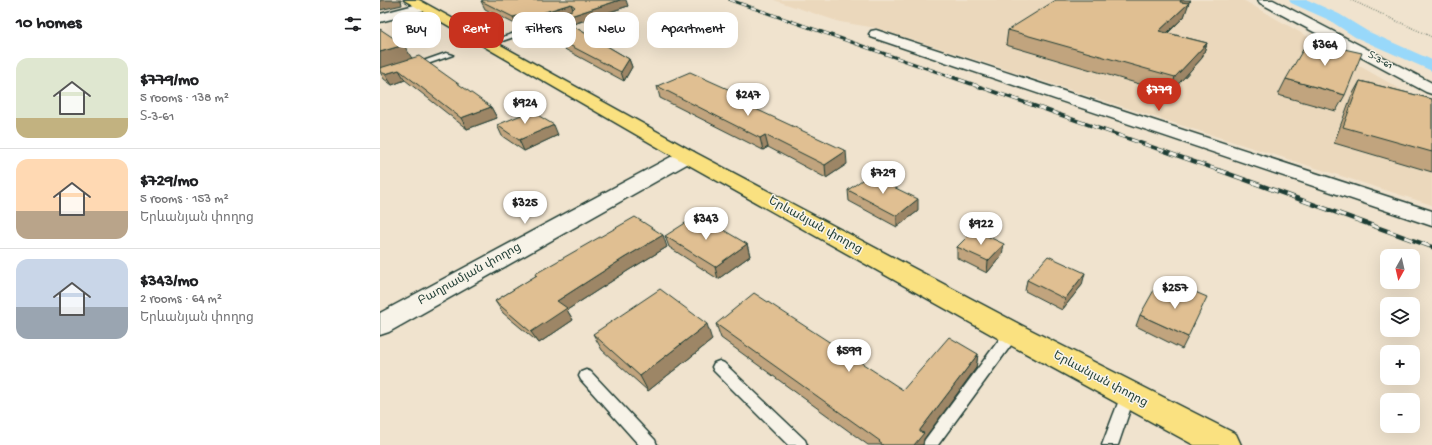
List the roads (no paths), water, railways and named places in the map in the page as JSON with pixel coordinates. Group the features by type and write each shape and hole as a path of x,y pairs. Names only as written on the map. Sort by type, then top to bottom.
{"highway":[{"name":"Երևանյան փողոց","path":"416,3 449,22"},
{"name":"Երևանյան փողոց","path":"495,48 687,156 1012,333 1225,445"}],"street":[{"name":"Տ-3-61","path":"1264,0 1432,89"},
{"path":"380,18 416,3"},
{"path":"876,34 1432,219"},
{"name":"Բաղրամյան փողոց","path":"380,325 687,156"}],"lane":[{"path":"408,68 449,55"},
{"path":"929,445 1012,333"},
{"path":"719,367 799,445"},
{"path":"586,376 649,445"},
{"path":"1110,445 1128,395"}],"waterway":[{"path":"1296,0 1334,17 1361,34 1432,66"}],"railway":[{"path":"730,0 949,76"},
{"path":"946,75 1221,171"},
{"path":"1218,170 1432,247"}]}
